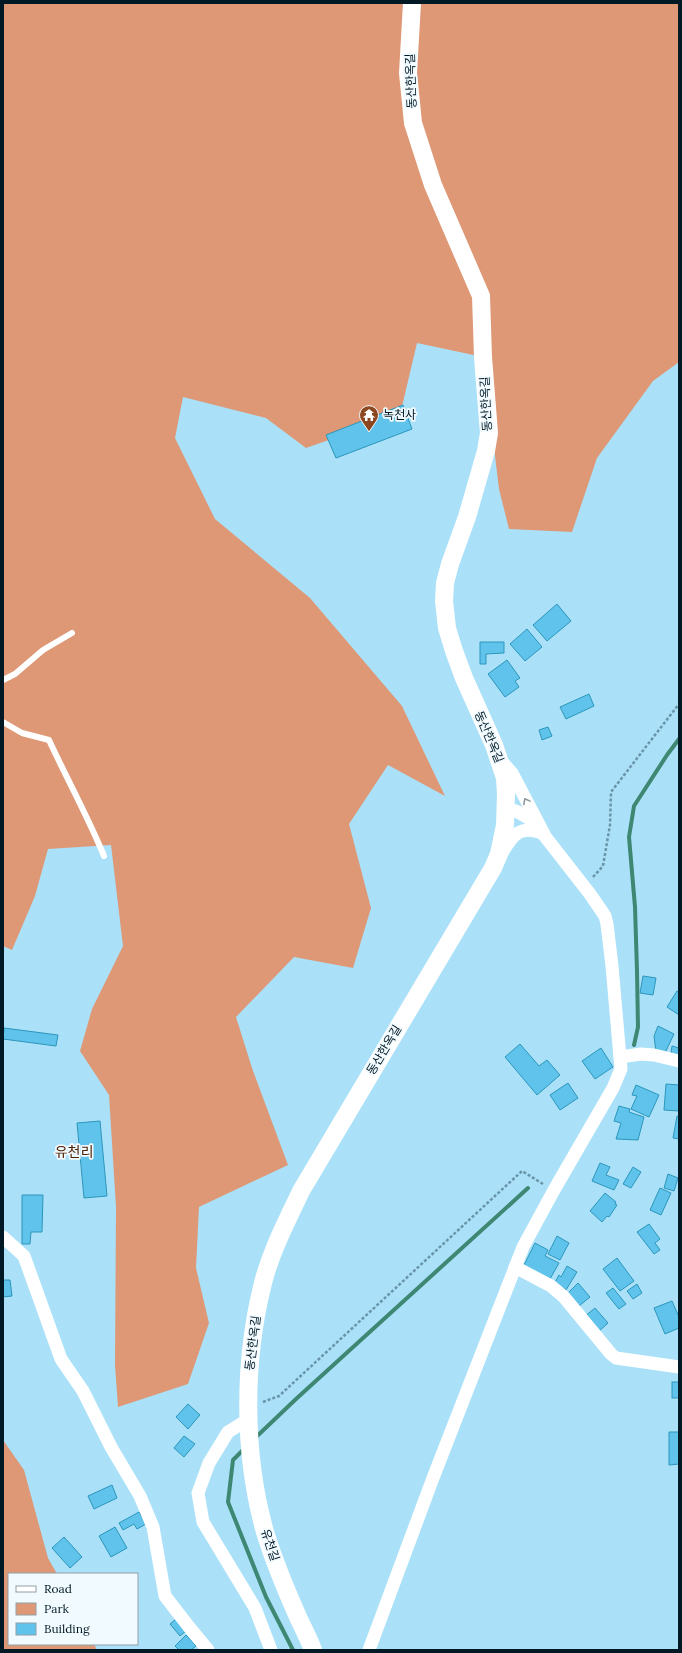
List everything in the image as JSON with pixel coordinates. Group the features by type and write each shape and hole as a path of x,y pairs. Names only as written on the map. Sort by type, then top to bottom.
{"street":[{"name":"동산한옥길","path":"249,1419 250,1353 263,1282 277,1242 301,1191 321,1156 493,868 504,836 506,808 505,778 498,756 464,678 454,651 448,628 444,601 445,583 448,571 467,517 486,451 489,433 483,357 482,296 433,185 413,123 408,73 412,3"},
{"path":"498,756 512,773 544,834"},
{"path":"369,1650 439,1463 515,1267 529,1236 618,1079 621,1069 608,924 601,909 533,821 518,812 506,808"},
{"path":"493,868 510,840 518,833 532,829 544,834"},
{"path":"620,1057 641,1054 654,1055 679,1061"},
{"path":"3,1238 24,1256 61,1359 82,1391 111,1447 140,1496 153,1527 165,1596 188,1627 208,1650"},
{"path":"515,1267 551,1286 564,1297 611,1354 616,1358 679,1367"},
{"path":"249,1419 228,1432 208,1463 198,1493 203,1522 255,1608 271,1650"},
{"name":"유천길","path":"249,1419 257,1500 266,1532 286,1588 313,1648"}],"lane":[{"path":"3,680 15,674 43,650 72,633"},
{"path":"3,722 22,733 49,740 69,784 92,826 104,856"}],"path":[{"path":"584,886 603,866 610,824 611,792 679,704"},
{"path":"249,1419 271,1400 279,1396 522,1171 554,1190"}],"green space":[{"path":"3,3 679,3 679,362 653,381 597,458 572,532 509,529 499,489 483,357 417,343 400,415 306,448 266,418 183,397 175,438 215,519 310,598 402,706 445,796 388,765 349,824 371,908 353,968 294,957 236,1017 252,1068 288,1165 199,1207 196,1268 209,1323 188,1384 118,1407 115,1365 116,1207 109,1095 80,1051 92,1009 123,946 111,845 48,849 35,896 12,950 3,946"},
{"path":"3,1440 24,1470 48,1558 56,1573 8,1573 8,1645 94,1645 97,1650 3,1650"}],"building":[{"name":"녹천사","path":"403,405 412,429 336,458 326,435"},
{"path":"557,604 571,621 547,641 533,625"},
{"path":"527,629 542,647 525,661 510,644"},
{"path":"480,642 504,642 504,653 486,654 486,664 480,664"},
{"path":"507,660 520,678 515,681 519,687 505,697 488,674"},
{"path":"589,694 594,706 566,719 560,707"},
{"path":"548,727 552,736 542,740 539,730"},
{"path":"643,976 656,978 653,995 640,993"},
{"path":"677,991 679,992 679,1015 667,1007"},
{"path":"658,1026 674,1034 665,1053 656,1052 654,1036"},
{"path":"4,1028 58,1035 56,1046 3,1039"},
{"path":"520,1044 539,1066 547,1060 560,1075 537,1095 505,1057"},
{"path":"672,1046 679,1048 679,1055 671,1053"},
{"path":"601,1048 613,1067 595,1079 582,1061"},
{"path":"568,1083 578,1098 560,1110 550,1095"},
{"path":"666,1084 679,1085 679,1111 664,1110"},
{"path":"636,1085 659,1095 649,1117 631,1109 637,1096 632,1095"},
{"path":"619,1106 630,1109 629,1112 644,1117 638,1140 616,1139 621,1123 614,1121"},
{"path":"677,1116 679,1117 679,1139 673,1138"},
{"path":"100,1121 107,1196 84,1198 77,1123"},
{"path":"600,1163 610,1167 606,1175 619,1180 614,1190 592,1181"},
{"path":"633,1167 641,1172 631,1188 623,1184"},
{"path":"668,1174 678,1178 674,1191 664,1188"},
{"path":"660,1188 671,1193 661,1215 650,1210"},
{"path":"605,1193 616,1202 615,1204 617,1205 609,1217 607,1216 602,1222 590,1211"},
{"path":"22,1195 43,1195 42,1232 31,1232 30,1244 22,1244"},
{"path":"649,1224 660,1239 655,1243 660,1250 654,1254 637,1232"},
{"path":"557,1236 569,1243 560,1260 548,1254"},
{"path":"535,1243 548,1250 545,1256 559,1263 550,1279 524,1265"},
{"path":"617,1258 634,1281 620,1291 603,1269"},
{"path":"567,1266 577,1272 566,1290 554,1284 559,1275 561,1277"},
{"path":"3,1280 10,1280 12,1296 3,1297"},
{"path":"578,1283 590,1297 579,1306 568,1293"},
{"path":"637,1284 642,1293 633,1299 627,1291"},
{"path":"613,1288 626,1304 619,1309 606,1293"},
{"path":"672,1301 679,1317 679,1328 665,1334 654,1308"},
{"path":"595,1308 608,1323 597,1333 584,1317"},
{"path":"672,1382 679,1382 679,1398 672,1398"},
{"path":"188,1404 200,1415 188,1429 176,1417"},
{"path":"669,1432 679,1432 679,1464 669,1465"},
{"path":"184,1436 195,1444 184,1457 174,1448"},
{"path":"112,1485 117,1498 94,1509 88,1496"},
{"path":"139,1512 146,1524 137,1529 134,1524 123,1530 119,1523"},
{"path":"115,1527 127,1548 111,1557 99,1536"},
{"path":"64,1537 82,1557 70,1568 52,1548"},
{"path":"176,1619 186,1631 180,1636 170,1624"},
{"path":"186,1635 196,1646 191,1650 179,1650 175,1646"}],"waterway":[{"path":"634,1045 638,1027 637,971 635,907 629,837 634,806 679,739"},
{"path":"254,1439 528,1188"},
{"path":"245,1448 233,1460 228,1502 266,1597 293,1650"}],"place":[{"name":"녹천사","path":"369,432"}],"district":[{"name":"유천리","path":"74,1152"}]}
